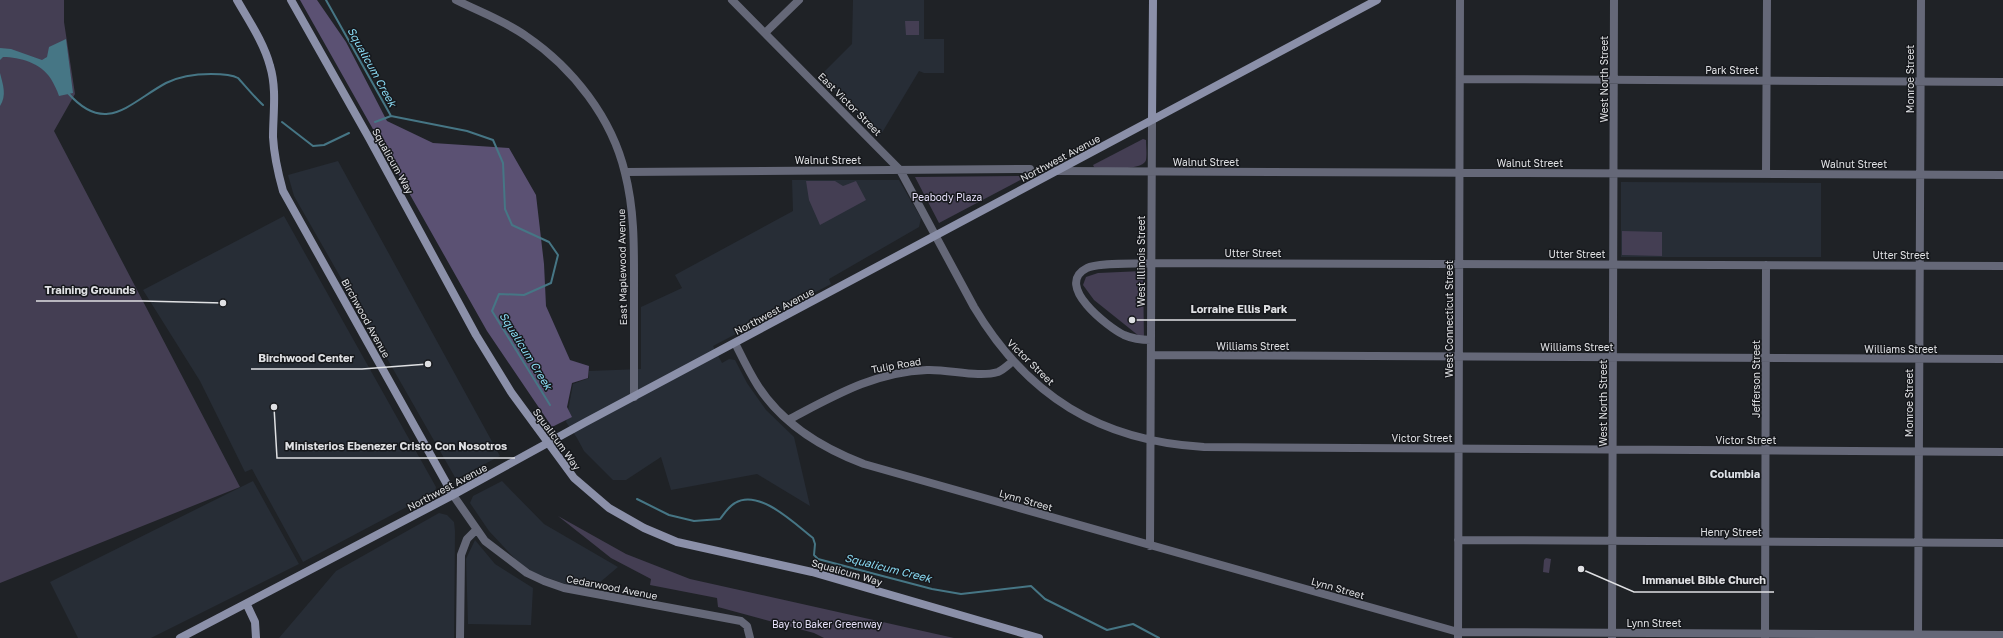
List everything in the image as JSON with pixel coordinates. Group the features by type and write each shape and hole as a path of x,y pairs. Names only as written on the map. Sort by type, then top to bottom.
{"street":[{"name":"Birchwood Avenue","path":"237,0 260,40 270,66 274,98 273,137 276,165 283,191 453,495 476,530"},
{"name":"Squalicum Way","path":"292,0 476,335 511,392 559,460 574,478 609,508 644,528 677,542 812,572 1039,638"},
{"name":"East Maplewood Avenue","path":"456,0 513,27 554,57 577,82 599,112 613,139 625,172 630,192 634,246 634,397"},
{"name":"East Victor Street","path":"732,0 900,170 935,236"},
{"path":"765,33 798,0"},
{"name":"West Illinois Street","path":"1150,546 1153,0"},
{"name":"Northwest Avenue","path":"180,638 247,605 1377,0"},
{"name":"West Connecticut Street","path":"1458,635 1460,0"},
{"name":"West North Street","path":"1612,635 1614,0"},
{"path":"1766,174 1767,0"},
{"name":"Monroe Street","path":"1918,636 1921,0"},
{"name":"Park Street","path":"1460,79 2003,82"},
{"name":"Walnut Street","path":"625,172 1030,169"},
{"name":"Walnut Street","path":"1056,171 2003,175"},
{"name":"Victor Street","path":"935,236 986,328 1013,362 1035,383 1060,403 1090,420 1128,435 1150,441 1204,447 2003,452"},
{"name":"Utter Street","path":"1151,340 1129,337 1101,320 1082,300 1077,281 1082,271 1089,266 1151,263 2003,266"},
{"name":"Jefferson Street","path":"1765,636 1766,265"},
{"name":"Lynn Street","path":"735,343 757,385 769,401 788,420 800,431 831,450 864,464 1458,635 2003,635"},
{"name":"Williams Street","path":"1151,356 2003,359"},
{"name":"Tulip Road","path":"788,420 855,385 878,377 927,370 990,373 1003,369 1013,362"},
{"path":"460,638 461,555 467,539 476,530"},
{"name":"Cedarwood Avenue","path":"476,530 495,550 527,573 544,581 564,588 741,621 747,626 750,638"},
{"name":"Henry Street","path":"1458,540 2003,543"},
{"path":"247,605 255,622 256,638"}],"shaded area":[{"path":"300,0 317,0 346,42 387,121 433,143 509,148 536,195 544,264 546,306 570,360 589,366 588,378 572,383 567,407 572,417 552,427 487,331"},
{"path":"853,0 924,0 924,39 944,39 944,73 924,73 919,71 880,136 820,76 852,44"},
{"path":"338,161 500,456 456,479 294,196 288,175"},
{"path":"792,180 899,180 921,218 919,227 829,279 831,284 713,346 722,363 729,359 735,360 747,383 766,410 794,437 810,506 757,474 671,490 661,457 626,480 613,480 584,451 566,422 573,384 589,378 589,371 641,369 641,307 682,288 675,275 793,211"},
{"path":"1621,182 1821,183 1821,257 1621,257"},
{"path":"284,216 436,487 435,492 303,562 252,469 245,472 200,381 143,290"},
{"path":"253,481 299,564 151,638 78,638 50,582"},
{"path":"502,481 544,524 618,567 592,589 571,586 545,577 531,571 516,560 489,531 470,503 473,496"},
{"path":"439,513 447,515 454,522 454,638 279,638 336,571"},
{"path":"475,540 495,564 533,588 531,625 468,624 466,559"}],"green space":[{"path":"0,0 64,0 64,22 75,94 54,131 240,487 0,583"},
{"path":"905,21 919,21 919,35 906,35"},
{"path":"1143,139 1146,140 1146,160 1143,164 1131,168 1094,167 1093,165"},
{"name":"Peabody Plaza","path":"1028,176 939,223 915,177"},
{"path":"806,181 835,181 843,186 856,181 866,200 820,225 809,200"},
{"path":"1622,231 1662,232 1662,256 1622,255"},
{"path":"1143,271 1144,340 1094,300 1083,285 1086,277 1098,273"},
{"name":"Bay to Baker Greenway","path":"558,516 626,554 690,579 954,638 824,638 814,633 718,607 717,598 650,585 651,579 611,558"},
{"path":"1546,558 1551,559 1549,573 1543,572 1544,560"}],"water":[{"path":"66,39 73,93 59,96 47,73 30,62 10,57 3,57 0,60 0,48 11,49 42,60 47,57 49,47"},
{"path":"0,73 4,94 0,106"}],"waterway":[{"name":"Squalicum Creek","path":"326,0 391,116 467,131 493,140 503,163 505,209 512,225 549,242 558,255 551,283 524,295 499,294 492,311 550,405"},
{"path":"68,93 82,106 94,112 106,114 117,112 166,83 177,79 199,74 221,74 238,78 263,105"},
{"path":"375,122 391,116"},
{"path":"282,122 313,146 324,145 349,133"},
{"name":"Squalicum Creek","path":"637,499 669,515 694,521 720,519 733,504 745,500 755,500 787,517 813,538 815,544 814,555 818,559 932,589 961,594 1031,586 1045,599 1107,630 1133,624 1159,638"}],"place":[{"name":"Training Grounds","path":"223,303"},
{"name":"Lorraine Ellis Park","path":"1132,320"},
{"name":"Birchwood Center","path":"428,364"},
{"name":"Ministerios Ebenezer Cristo Con Nosotros","path":"274,407"},
{"name":"Immanuel Bible Church","path":"1581,569"}],"district":[{"name":"Columbia","path":"1735,474"}]}
